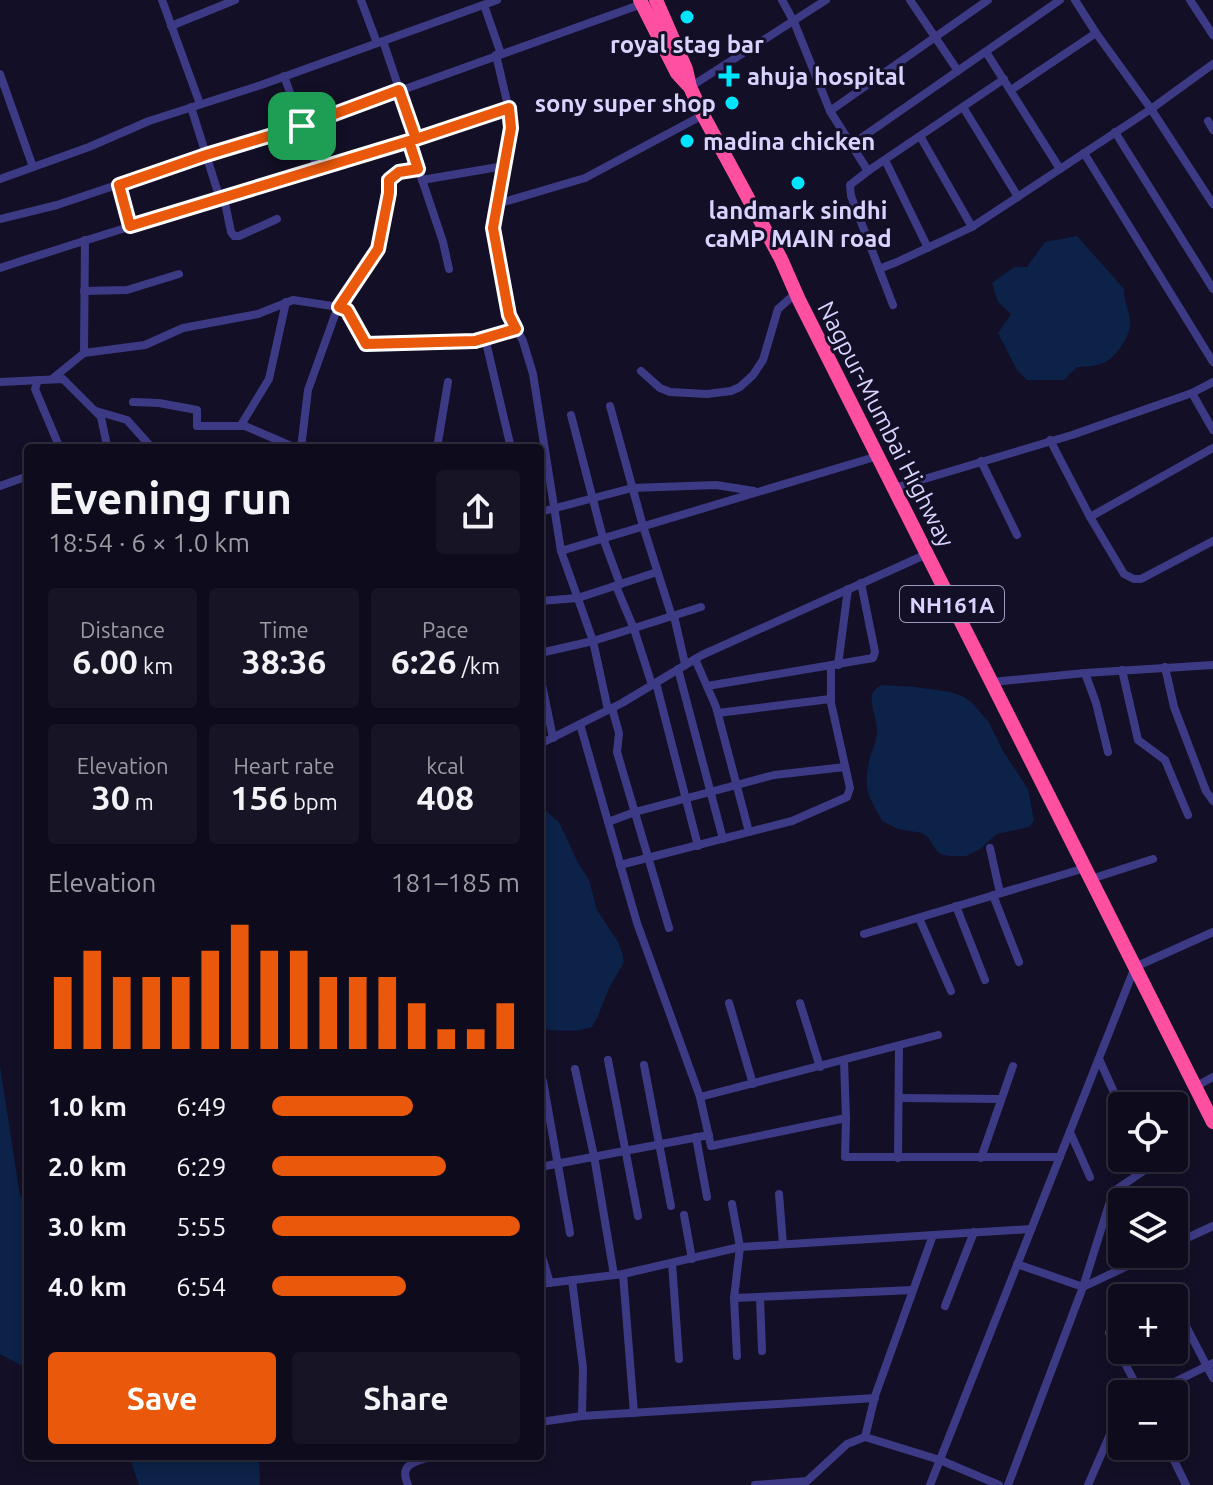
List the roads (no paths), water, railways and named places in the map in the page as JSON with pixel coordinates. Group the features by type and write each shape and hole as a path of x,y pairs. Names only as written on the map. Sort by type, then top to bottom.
{"highway":[{"name":"NH161A","path":"652,1 677,73 690,87"},
{"name":"Nagpur-Mumbai Highway","path":"690,87 781,259 1213,1122"}],"street":[{"path":"162,0 231,232 239,236 277,219"},
{"path":"171,26 235,0"},
{"path":"361,0 399,90 418,169 449,269"},
{"path":"782,0 830,111 868,171"},
{"path":"690,87 826,0"},
{"path":"910,0 958,71"},
{"path":"830,111 988,0"},
{"path":"851,145 1060,0"},
{"path":"1075,0 1213,204"},
{"path":"1190,0 1213,35"},
{"path":"0,219 57,205 302,126 652,1"},
{"path":"0,179 89,147 149,121 490,2 511,128 493,228 509,315 525,345 533,374 544,444"},
{"path":"1011,90 1096,33"},
{"path":"986,52 1060,169"},
{"path":"879,269 972,227 1151,109 1213,64"},
{"path":"0,74 33,167"},
{"path":"284,76 318,170"},
{"path":"893,305 850,190 853,181 1004,79"},
{"path":"963,107 1018,197"},
{"path":"0,268 509,108"},
{"path":"497,204 585,178 703,115"},
{"path":"1115,132 1213,289"},
{"path":"920,136 972,227"},
{"path":"1084,153 1213,362"},
{"path":"885,160 928,248"},
{"path":"422,180 504,166"},
{"path":"299,444 308,390 334,315 378,249 389,180 399,172 418,169"},
{"path":"119,185 130,226"},
{"path":"84,353 85,240"},
{"path":"84,291 127,290 179,274"},
{"path":"641,371 660,388 670,392 707,394 740,387 763,360 778,309 796,293"},
{"path":"52,379 84,353 145,345 183,328 258,314 297,299 347,310 366,344 475,341 516,329"},
{"path":"241,425 269,379 286,302"},
{"path":"485,338 510,444"},
{"path":"0,382 60,378 66,381 96,410 103,421 107,444"},
{"path":"38,380 35,389 58,444"},
{"path":"438,444 448,382"},
{"path":"894,488 1072,435 1192,393 1213,382"},
{"path":"1192,393 1213,430"},
{"path":"133,402 197,410 197,426 241,425 289,444"},
{"path":"610,406 643,526 673,616 723,839"},
{"path":"96,410 127,420 148,444"},
{"path":"571,415 603,538 654,684 698,846"},
{"path":"1050,440 1124,574 1134,579 1147,576 1213,541"},
{"path":"544,445 561,551 593,641 619,733 617,752 669,928"},
{"path":"1090,517 1213,448"},
{"path":"561,551 878,456"},
{"path":"981,461 1017,535"},
{"path":"0,486 24,477"},
{"path":"544,511 632,488 716,485 759,492"},
{"path":"544,742 610,709 695,659 927,554"},
{"path":"544,601 578,598 657,572"},
{"path":"707,686 871,659 875,655 861,583"},
{"path":"620,865 797,819 847,797 850,791 830,699 848,589"},
{"path":"544,652 593,641 701,607"},
{"path":"695,659 718,713 749,832"},
{"path":"992,682 1213,665"},
{"path":"1165,667 1174,707 1206,791 1213,801"},
{"path":"1122,670 1138,740 1165,760 1188,815"},
{"path":"1085,673 1108,752"},
{"path":"544,694 553,738"},
{"path":"718,713 830,699"},
{"path":"580,724 637,923 700,1097 711,1146 846,1118"},
{"path":"608,822 774,775 845,767"},
{"path":"990,848 997,894 1019,962"},
{"path":"864,934 997,894 1153,859"},
{"path":"956,906 985,980"},
{"path":"919,918 951,991"},
{"path":"930,1485 1135,967 1212,935"},
{"path":"729,1003 753,1084"},
{"path":"800,1003 820,1067"},
{"path":"700,1097 938,1035"},
{"path":"898,1158 899,1046"},
{"path":"1099,1059 1114,1092"},
{"path":"608,1060 638,1216"},
{"path":"844,1061 845,1157 1060,1157"},
{"path":"644,1065 671,1206"},
{"path":"981,1158 1013,1066"},
{"path":"575,1069 618,1275 634,1413"},
{"path":"1195,1087 1213,1077"},
{"path":"544,1086 570,1233"},
{"path":"899,1098 1001,1099"},
{"path":"1070,1132 1090,1177"},
{"path":"544,1166 709,1135"},
{"path":"696,1137 707,1197"},
{"path":"1008,1485 1083,1287 1114,1192 1142,1172"},
{"path":"779,1194 783,1244"},
{"path":"732,1204 740,1247 734,1298 737,1356"},
{"path":"684,1215 692,1259"},
{"path":"1188,1238 1213,1226"},
{"path":"545,1284 618,1275 740,1247 1031,1229"},
{"path":"945,1306 974,1232"},
{"path":"865,1437 875,1398 933,1235"},
{"path":"672,1263 679,1359"},
{"path":"1017,1264 1083,1287 1123,1268"},
{"path":"572,1280 583,1368 582,1416"},
{"path":"734,1298 913,1290"},
{"path":"760,1297 762,1351"},
{"path":"1188,1327 1210,1364 1213,1378"},
{"path":"1178,1380 1210,1364"},
{"path":"544,1421 582,1416 875,1398"},
{"path":"755,1485 807,1481 847,1444 865,1437 940,1460 999,1485"},
{"path":"1088,1485 1108,1439"},
{"path":"408,1485 404,1473 406,1468 422,1460"},
{"path":"1174,1460 1186,1485"}],"water":[{"path":"1077,236 1124,289 1130,321 1127,337 1113,357 1093,366 1077,367 1064,380 1027,380 1017,370 998,333 1011,314 998,302 992,283 1014,267 1027,267 1045,242"},
{"path":"882,685 951,692 971,702 988,721 1028,789 1034,821 1029,827 997,834 966,856 949,856 936,850 922,833 898,829 882,821 871,800 867,782 877,733 872,699 873,693"},
{"path":"544,809 559,822 589,880 597,910 618,942 624,962 592,1027 544,1029"},
{"path":"0,1066 20,1196 24,1198 24,1367 0,1354"},
{"path":"130,1460 259,1460 260,1485 139,1485"}],"place":[{"name":"royal stag bar","path":"687,17"},
{"name":"ahuja hospital","path":"729,76"},
{"name":"sony super shop","path":"732,103"},
{"name":"madina chicken","path":"687,141"},
{"name":"landmark sindhi caMP MAIN road","path":"798,183"}]}
